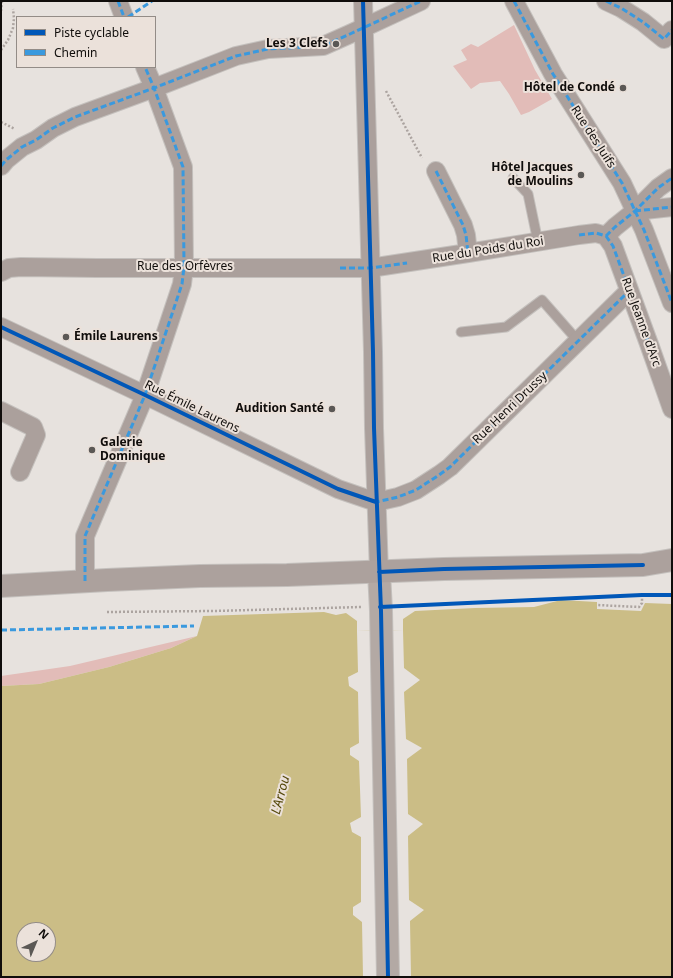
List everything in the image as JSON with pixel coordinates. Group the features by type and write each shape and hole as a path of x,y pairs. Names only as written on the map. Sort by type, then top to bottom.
{"main road":[{"path":"1,586 200,576 287,576 444,569 643,565 672,560"},
{"path":"379,572 388,977"}],"street":[{"path":"118,1 124,16"},
{"path":"363,1 379,572"},
{"path":"1,166 22,147 36,140 58,125 75,117 236,56 268,49 323,46 421,1"},
{"name":"Rue des Juifs","path":"514,1 553,74 622,183 644,230 672,304"},
{"path":"606,1 621,8 643,22 664,38 672,30"},
{"path":"86,581 85,536 145,395 182,284 184,267 183,167 145,68"},
{"path":"436,171 466,235 468,254"},
{"path":"606,236 635,211 658,188 672,178"},
{"path":"635,211 672,207"},
{"name":"Rue du Poids du Roi","path":"370,268 468,254 579,235 596,233 606,236"},
{"name":"Rue Jeanne d'Arc","path":"606,236 613,246 650,344 672,409"},
{"name":"Rue des Orfèvres","path":"1,272 9,268 21,266 97,268 370,268"},
{"name":"Rue Henri Drussy","path":"376,502 398,497 416,490 439,475 629,291"},
{"name":"Rue Émile Laurens","path":"1,327 338,489 376,502"},
{"path":"1,411 33,427 36,435 20,472"}],"lane":[{"path":"513,178 528,194 538,242"},
{"path":"461,332 506,327 542,300 578,340"}],"path":[{"path":"1,11 2,1"},
{"path":"1,50 8,40 13,28 13,10"},
{"path":"396,109 422,158"},
{"path":"2,123 16,130"},
{"path":"107,612 380,608 642,595 642,603 639,607 597,605"}],"shaded area":[{"path":"514,25 535,70 552,99 521,115 500,81 480,83 471,89 453,66 467,60 461,50 471,44 478,47"},
{"path":"197,636 171,648 109,667 39,684 1,686 1,676 70,666"}],"water":[{"name":"L'Arrou","path":"561,600 597,602 597,609 641,611 645,603 672,604 672,977 1,977 1,686 39,684 109,667 171,648 197,636 203,616 324,612 336,615 346,613 357,621 357,631 403,630 403,619 415,611 534,607"}],"pier":[{"path":"403,630 404,668 420,680 404,692 406,739 422,748 407,759 408,814 423,824 408,836 409,900 424,910 410,921 411,977 363,977 362,922 353,915 353,907 361,902 361,837 352,832 350,823 361,817 359,761 350,755 350,748 359,743 358,692 349,686 348,677 358,672 357,631"}],"marked path":[{"path":"118,1 124,16"},
{"path":"130,16 152,1"},
{"path":"1,166 22,147 36,140 53,128 75,117 236,56 268,49 323,46 421,1"},
{"path":"514,1 553,74 622,183 644,230 672,303"},
{"path":"606,1 621,8 643,22 664,39 672,30"},
{"path":"85,581 85,536 145,395 182,284 184,267 183,167 145,68"},
{"path":"436,171 463,225 468,253"},
{"path":"606,236 635,211 658,188 672,178"},
{"path":"635,211 672,207"},
{"path":"579,235 596,233 606,236"},
{"path":"606,236 613,246 649,344"},
{"path":"340,268 370,268 407,263"},
{"path":"374,501 376,502 398,497 416,490 450,467 629,291"},
{"path":"1,630 194,626"}],"cycle path":[{"path":"363,1 374,428 381,611 388,977"},
{"path":"1,327 338,489 376,502"},
{"path":"379,572 444,569 643,565"},
{"path":"380,607 642,595 672,595"}],"place":[{"name":"Les 3 Clefs","path":"336,44"},
{"name":"Hôtel de Condé","path":"623,88"},
{"name":"Hôtel Jacques de Moulins","path":"581,175"},
{"name":"Émile Laurens","path":"66,337"},
{"name":"Audition Santé","path":"332,409"},
{"name":"Galerie Dominique","path":"92,450"}]}
